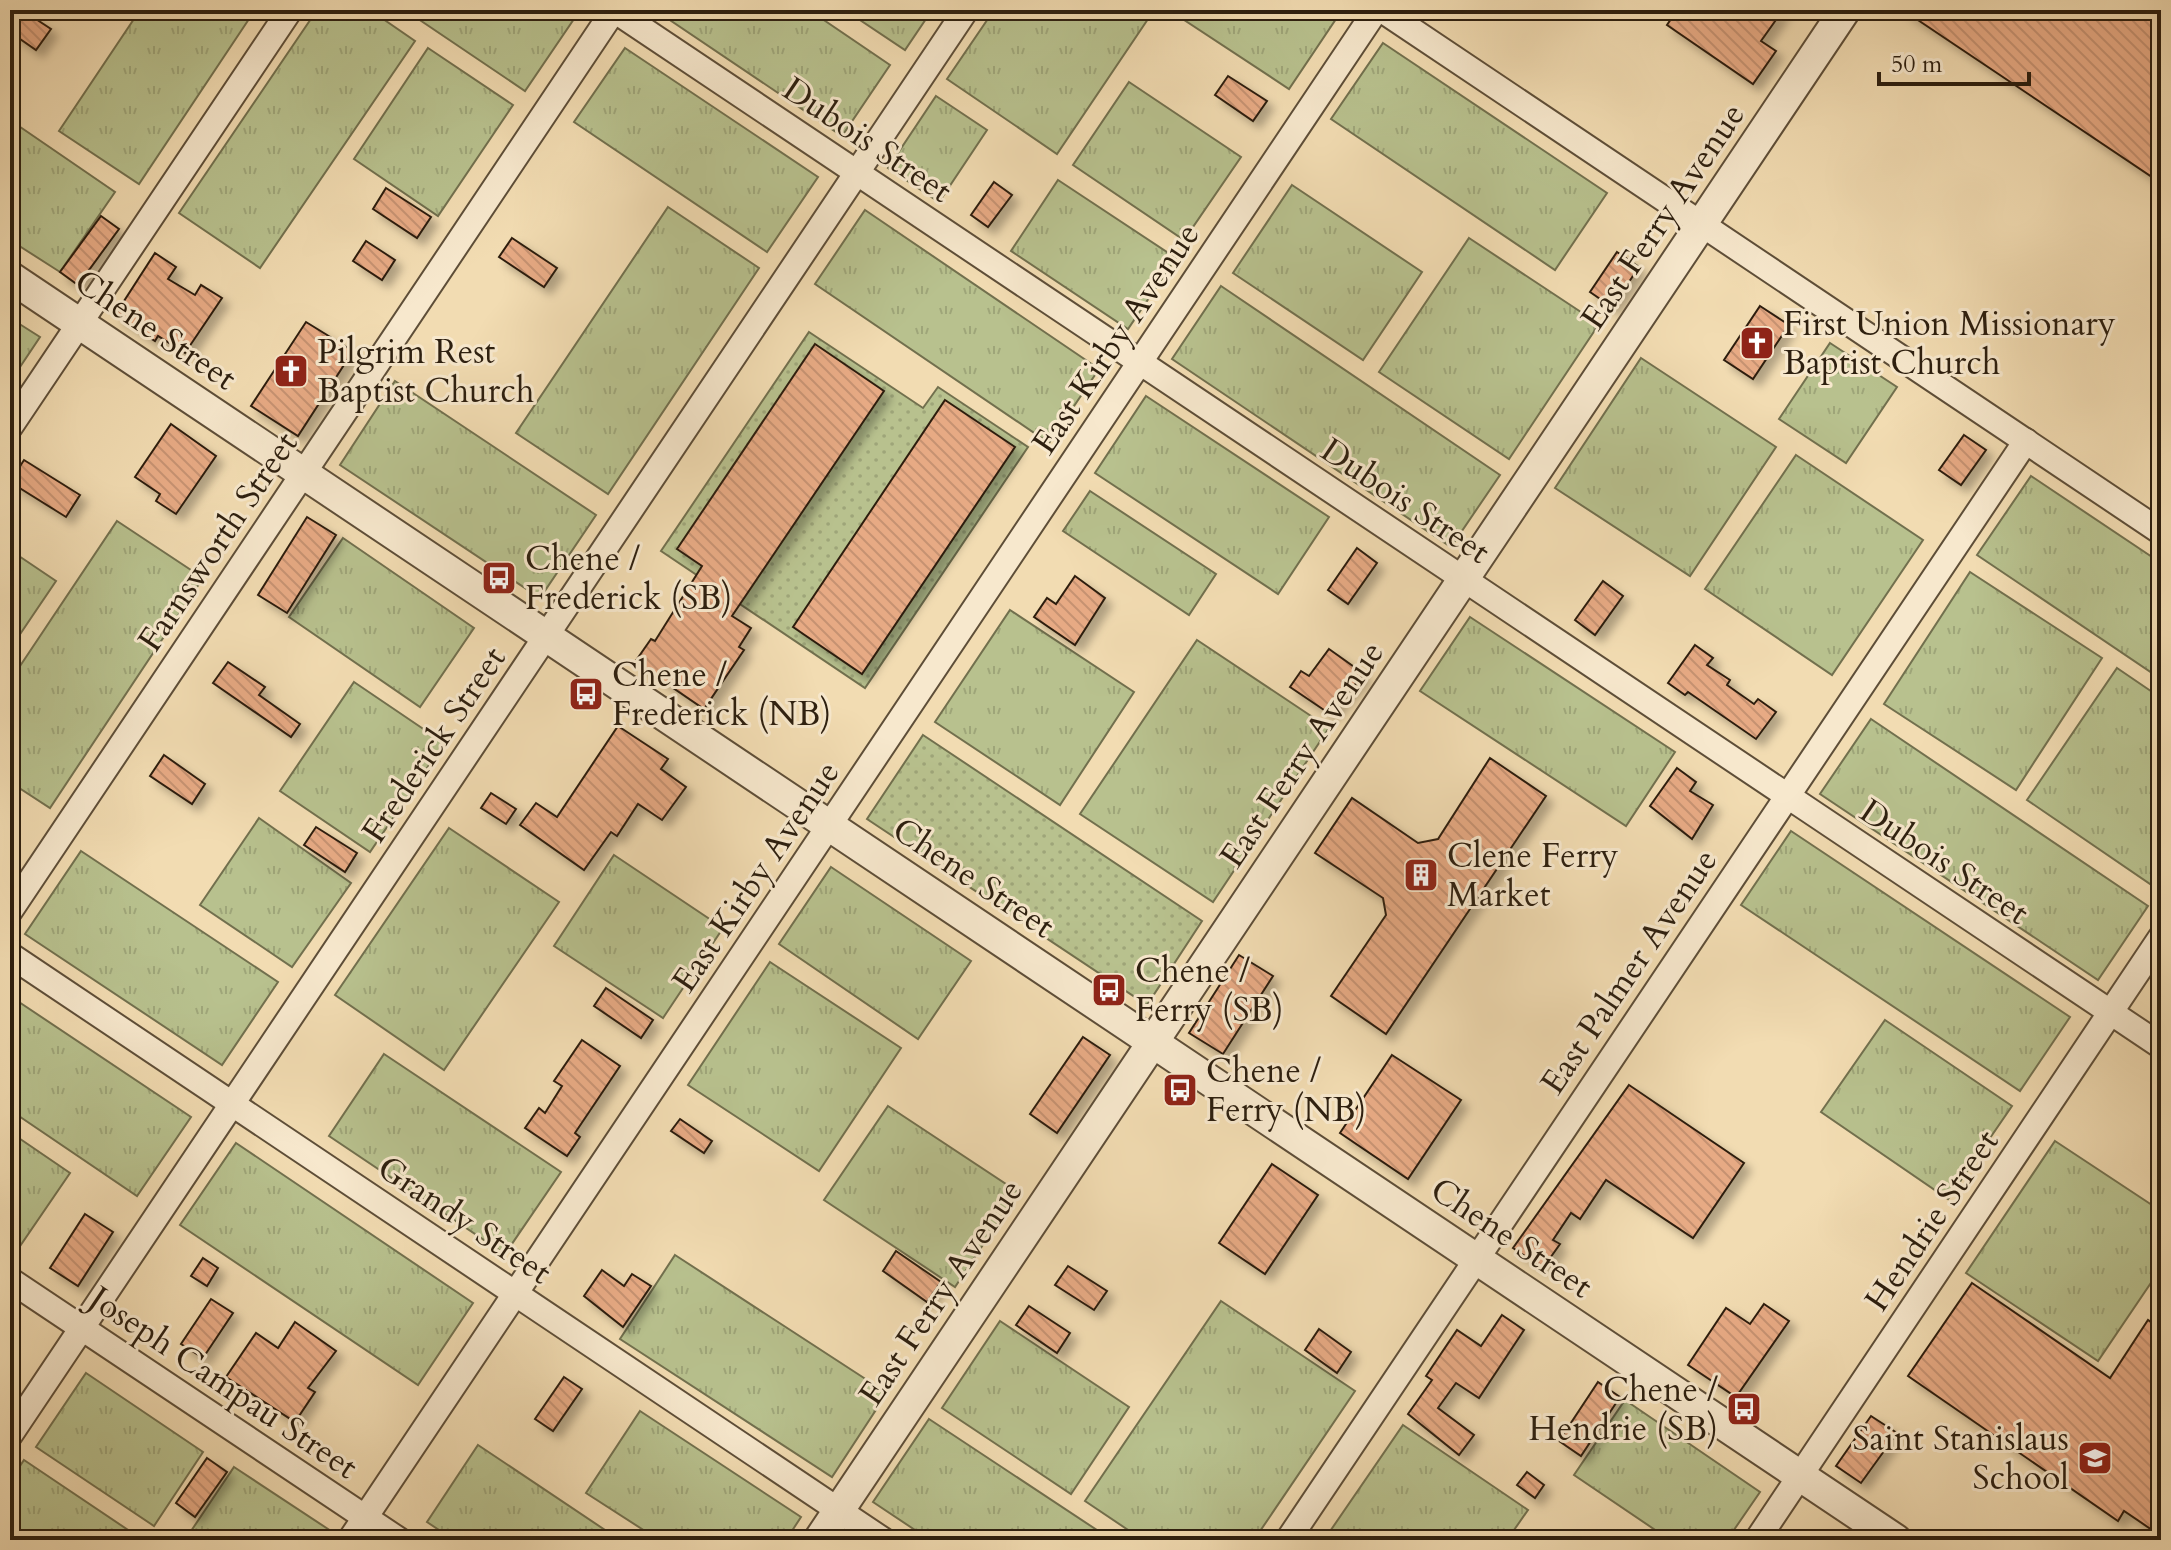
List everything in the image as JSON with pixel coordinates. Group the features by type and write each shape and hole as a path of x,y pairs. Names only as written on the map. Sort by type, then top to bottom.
{"street":[{"path":"10,427 290,10"},
{"name":"Dubois Street","path":"614,10 2161,1046"},
{"name":"Farnsworth Street","path":"10,911 614,10"},
{"name":"Frederick Street","path":"10,1435 966,10"},
{"path":"1379,10 2161,532"},
{"name":"East Kirby Avenue","path":"350,1540 1379,10"},
{"name":"East Ferry Avenue","path":"819,1540 1845,10"},
{"name":"Chene Street","path":"10,277 1896,1540"},
{"name":"East Palmer Avenue","path":"1288,1540 2026,441"},
{"name":"Hendrie Street","path":"1757,1540 2161,937"},
{"name":"Grandy Street","path":"10,955 883,1540"},
{"name":"Joseph Campau Street","path":"10,1280 399,1540"}],"green space":[{"path":"140,10 255,10 139,184 59,131"},
{"path":"317,10 370,10 415,41 260,268 179,213"},
{"path":"405,10 567,10 576,16 525,91"},
{"path":"655,10 809,10 890,65 842,136"},
{"path":"845,10 932,10 905,50"},
{"path":"994,10 1135,10 1148,19 1057,154 947,79"},
{"path":"1169,10 1335,10 1340,13 1289,89"},
{"path":"1383,43 1607,193 1555,270 1331,119"},
{"path":"428,48 513,105 438,216 354,159"},
{"path":"625,48 818,177 767,252 574,122"},
{"path":"1129,82 1241,157 1184,240 1073,165"},
{"path":"936,96 987,130 939,202 888,168"},
{"path":"10,120 115,192 60,272 10,240"},
{"path":"1058,180 1176,258 1128,329 1011,251"},
{"path":"1292,185 1422,272 1363,360 1233,273"},
{"path":"668,207 759,268 608,494 516,433"},
{"path":"865,210 1099,369 1049,443 815,284"},
{"path":"1469,238 1599,324 1509,459 1379,372"},
{"path":"1221,286 1500,475 1451,547 1172,359"},
{"path":"10,318 40,337 10,382"},
{"path":"809,332 923,408 938,387 1028,447 865,688 661,551"},
{"path":"1830,343 1897,387 1846,463 1779,419"},
{"path":"1641,358 1776,447 1690,576 1555,488"},
{"path":"395,381 596,515 540,598 340,465"},
{"path":"1146,396 1329,517 1278,594 1095,473"},
{"path":"1796,455 1923,540 1832,675 1705,589"},
{"path":"2031,476 2161,563 2161,679 1977,555"},
{"path":"1090,491 1216,574 1189,615 1063,531"},
{"path":"117,521 203,578 50,808 10,782 10,681"},
{"path":"343,538 474,628 420,707 289,617"},
{"path":"10,550 56,581 10,649"},
{"path":"1970,572 2102,658 2016,790 1884,704"},
{"path":"1010,610 1134,692 1060,805 935,722"},
{"path":"1470,617 1675,752 1626,826 1420,691"},
{"path":"1197,640 1329,728 1213,902 1080,814"},
{"path":"2117,668 2161,698 2161,881 2156,888 2027,800"},
{"path":"354,682 444,743 370,852 280,791"},
{"path":"1871,719 2148,906 2098,980 1820,794"},
{"path":"923,735 1202,921 1147,1005 867,819"},
{"path":"259,818 351,883 292,967 200,905"},
{"path":"449,828 559,902 444,1070 335,995"},
{"path":"1791,831 2070,1017 2020,1091 1741,905"},
{"path":"81,851 278,982 222,1065 25,934"},
{"path":"614,855 723,928 663,1018 554,946"},
{"path":"831,867 971,961 918,1039 779,944"},
{"path":"770,962 901,1048 819,1171 688,1085"},
{"path":"10,996 191,1117 137,1196 10,1110"},
{"path":"1885,1020 2012,1106 1948,1199 1821,1112"},
{"path":"384,1054 561,1172 505,1254 329,1136"},
{"path":"888,1106 1018,1192 955,1287 824,1200"},
{"path":"10,1132 70,1173 18,1249 10,1243"},
{"path":"2055,1141 2161,1211 2161,1268 2098,1361 1966,1273"},
{"path":"236,1143 473,1303 418,1385 180,1225"},
{"path":"675,1255 887,1393 832,1477 620,1339"},
{"path":"1221,1301 1355,1391 1254,1540 1143,1540 1085,1501"},
{"path":"1000,1321 1129,1407 1071,1494 942,1408"},
{"path":"86,1373 203,1452 154,1526 36,1447"},
{"path":"1625,1400 1760,1492 1727,1540 1670,1540 1574,1475"},
{"path":"640,1411 801,1517 786,1540 659,1540 586,1493"},
{"path":"929,1419 1112,1540 930,1540 873,1502"},
{"path":"1403,1425 1528,1510 1507,1540 1324,1540"},
{"path":"478,1445 620,1540 454,1540 427,1522"},
{"path":"24,1460 143,1540 10,1540 10,1481"},
{"path":"234,1467 331,1531 325,1540 185,1540"}],"building":[{"path":"10,10 22,10 51,29 36,50 10,32"},
{"path":"1677,10 1783,10 1761,41 1776,51 1753,84 1667,25"},
{"path":"1903,10 2161,10 2161,164 2152,177"},
{"path":"1228,76 1267,101 1253,121 1215,95"},
{"path":"994,182 1012,195 988,227 971,215"},
{"path":"386,188 431,217 417,238 373,209"},
{"path":"101,216 119,229 78,285 60,272"},
{"path":"512,238 557,268 544,287 499,257"},
{"path":"366,241 395,260 382,280 353,261"},
{"path":"1617,252 1639,267 1612,307 1590,292"},
{"path":"155,253 176,267 168,279 195,295 201,285 222,298 185,353 158,336 155,341 115,315"},
{"name":"First Union Missionary Baptist Church","path":"1760,306 1789,325 1753,379 1724,360"},
{"path":"306,322 353,351 298,436 251,406"},
{"path":"815,344 884,391 732,616 751,628 739,647 744,650 704,709 635,662 651,639 655,641 702,566 677,549"},
{"path":"945,400 1015,447 862,674 793,627"},
{"path":"171,424 216,456 176,514 156,501 160,494 135,477"},
{"path":"1964,435 1986,450 1961,485 1939,470"},
{"path":"24,460 80,495 66,517 10,482"},
{"path":"307,517 336,535 287,613 258,595"},
{"path":"1357,548 1377,563 1348,604 1328,590"},
{"path":"1075,576 1105,598 1075,645 1034,617 1047,598 1056,604"},
{"path":"1603,581 1623,596 1595,635 1575,620"},
{"path":"1695,645 1713,658 1707,665 1730,680 1727,685 1754,704 1758,699 1776,712 1756,739 1688,692 1685,695 1668,683"},
{"path":"1329,649 1364,674 1330,714 1290,687 1301,671 1309,676"},
{"path":"228,662 265,687 259,695 300,724 291,737 213,683"},
{"path":"618,726 668,759 661,769 686,787 662,820 638,804 617,836 611,832 584,870 520,825 536,803 557,817"},
{"path":"164,755 205,784 192,804 150,776"},
{"name":"Clene Ferry Market","path":"1490,758 1546,796 1386,1034 1331,996 1386,915 1383,898 1315,853 1352,798 1418,843 1438,839"},
{"path":"1677,768 1696,782 1690,791 1713,805 1692,839 1650,806"},
{"path":"491,793 516,809 506,824 481,808"},
{"path":"316,827 357,853 345,872 304,845"},
{"path":"1239,955 1273,976 1223,1054 1189,1033"},
{"path":"606,988 653,1020 641,1038 594,1006"},
{"path":"1083,1037 1110,1055 1057,1133 1030,1114"},
{"path":"582,1040 620,1066 575,1133 580,1137 567,1156 525,1128 539,1108 545,1113 562,1086 554,1081"},
{"path":"1392,1055 1461,1100 1408,1179 1340,1133"},
{"path":"1629,1085 1744,1163 1693,1238 1606,1180 1580,1219 1571,1213 1553,1240 1560,1244 1543,1268 1513,1248"},
{"path":"680,1119 712,1141 704,1153 671,1131"},
{"path":"1272,1164 1318,1195 1265,1274 1219,1243"},
{"path":"85,1214 113,1232 78,1286 50,1268"},
{"path":"896,1251 941,1282 927,1302 883,1271"},
{"path":"203,1258 218,1268 207,1286 191,1276"},
{"path":"1068,1266 1107,1291 1094,1310 1055,1285"},
{"path":"602,1270 624,1286 632,1274 651,1286 623,1327 584,1296"},
{"name":"Saint Stanislaus School","path":"1972,1283 2110,1378 2148,1320 2161,1329 2161,1536 2124,1511 2118,1521 1908,1376"},
{"path":"211,1299 233,1313 203,1358 181,1344"},
{"path":"1764,1304 1789,1321 1736,1397 1688,1365 1726,1308 1750,1324"},
{"path":"1029,1306 1070,1333 1057,1353 1016,1325"},
{"path":"1502,1315 1524,1330 1479,1398 1456,1383 1438,1408 1474,1435 1459,1455 1408,1414 1432,1380 1426,1376 1457,1330 1481,1346"},
{"path":"295,1322 336,1351 308,1388 315,1392 295,1422 226,1377 256,1333 278,1348"},
{"path":"1319,1329 1351,1352 1337,1373 1305,1350"},
{"path":"564,1377 582,1389 553,1431 535,1419"},
{"path":"1598,1382 1620,1397 1581,1456 1559,1441"},
{"path":"1871,1416 1897,1433 1861,1483 1836,1466"},
{"path":"207,1458 227,1472 195,1517 176,1503"},
{"path":"1527,1472 1544,1485 1535,1498 1517,1485"}],"place":[{"name":"First Union Missionary Baptist Church","path":"1757,343"},
{"name":"Pilgrim Rest Baptist Church","path":"291,371"},
{"name":"Chene / Frederick (SB)","path":"499,578"},
{"name":"Chene / Frederick (NB)","path":"586,694"},
{"name":"Clene Ferry Market","path":"1421,875"},
{"name":"Chene / Ferry (SB)","path":"1109,990"},
{"name":"Chene / Ferry (NB)","path":"1180,1090"},
{"name":"Chene / Hendrie (SB)","path":"1744,1409"},
{"name":"Saint Stanislaus School","path":"2095,1458"}]}
